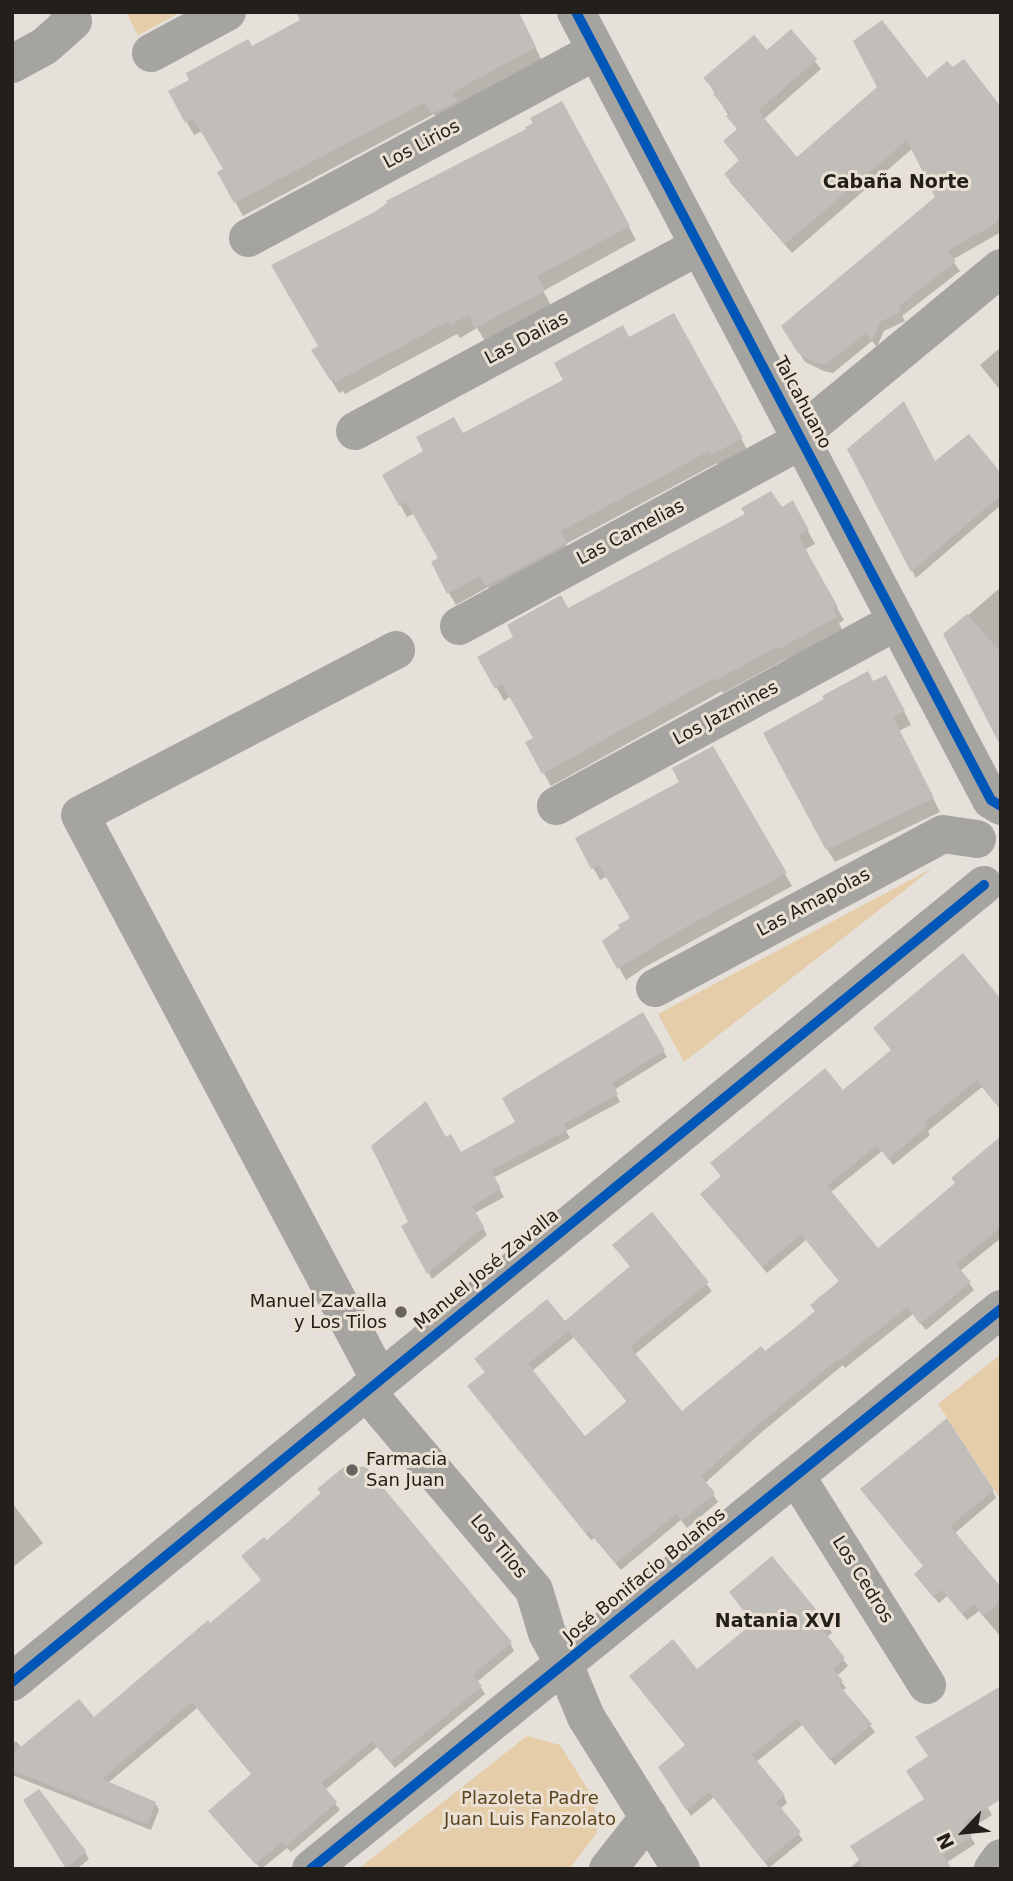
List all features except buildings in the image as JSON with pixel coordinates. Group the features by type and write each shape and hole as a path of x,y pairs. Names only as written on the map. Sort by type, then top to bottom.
{"street":[{"path":"151,52 227,12"},
{"name":"Talcahuano","path":"576,12 897,621 991,818"},
{"path":"12,64 45,46 71,17"},
{"name":"Los Lirios","path":"248,238 596,51"},
{"name":"Las Dalias","path":"355,432 699,246"},
{"name":"Las Camelias","path":"459,626 801,438 1001,268"},
{"name":"Los Jazmines","path":"556,806 897,621"},
{"name":"Los Tilos","path":"396,650 80,815 373,1385 534,1590 547,1633 564,1664 586,1717 681,1869"},
{"path":"991,818 973,850 972,863 976,875 992,890"},
{"name":"Las Amapolas","path":"654,988 943,834 991,818"},
{"name":"Manuel José Zavalla","path":"12,1682 373,1385 992,890"},
{"name":"José Bonifacio Bolaños","path":"311,1869 1001,1309"},
{"name":"Los Cedros","path":"796,1476 927,1685"},
{"path":"608,1869 649,1818"},
{"path":"993,1869 1001,1858"}],"green space":[{"path":"126,12 181,12 138,35"},
{"path":"933,868 684,1062 658,1014"},
{"path":"1001,1354 1001,1500 938,1404"},
{"name":"Plazoleta Padre Juan Luis Fanzolato","path":"527,1736 560,1745 594,1799 597,1833 569,1869 358,1869"}],"cycle path":[{"path":"576,12 991,800 1001,806"},
{"path":"12,1682 984,885"},
{"path":"311,1869 1001,1309"}],"place":[{"name":"Manuel Zavalla y Los Tilos","path":"401,1312"},
{"name":"Farmacia San Juan","path":"352,1470"}],"district":[{"name":"Cabaña Norte","path":"896,183"},
{"name":"Natania XVI","path":"778,1622"}]}
